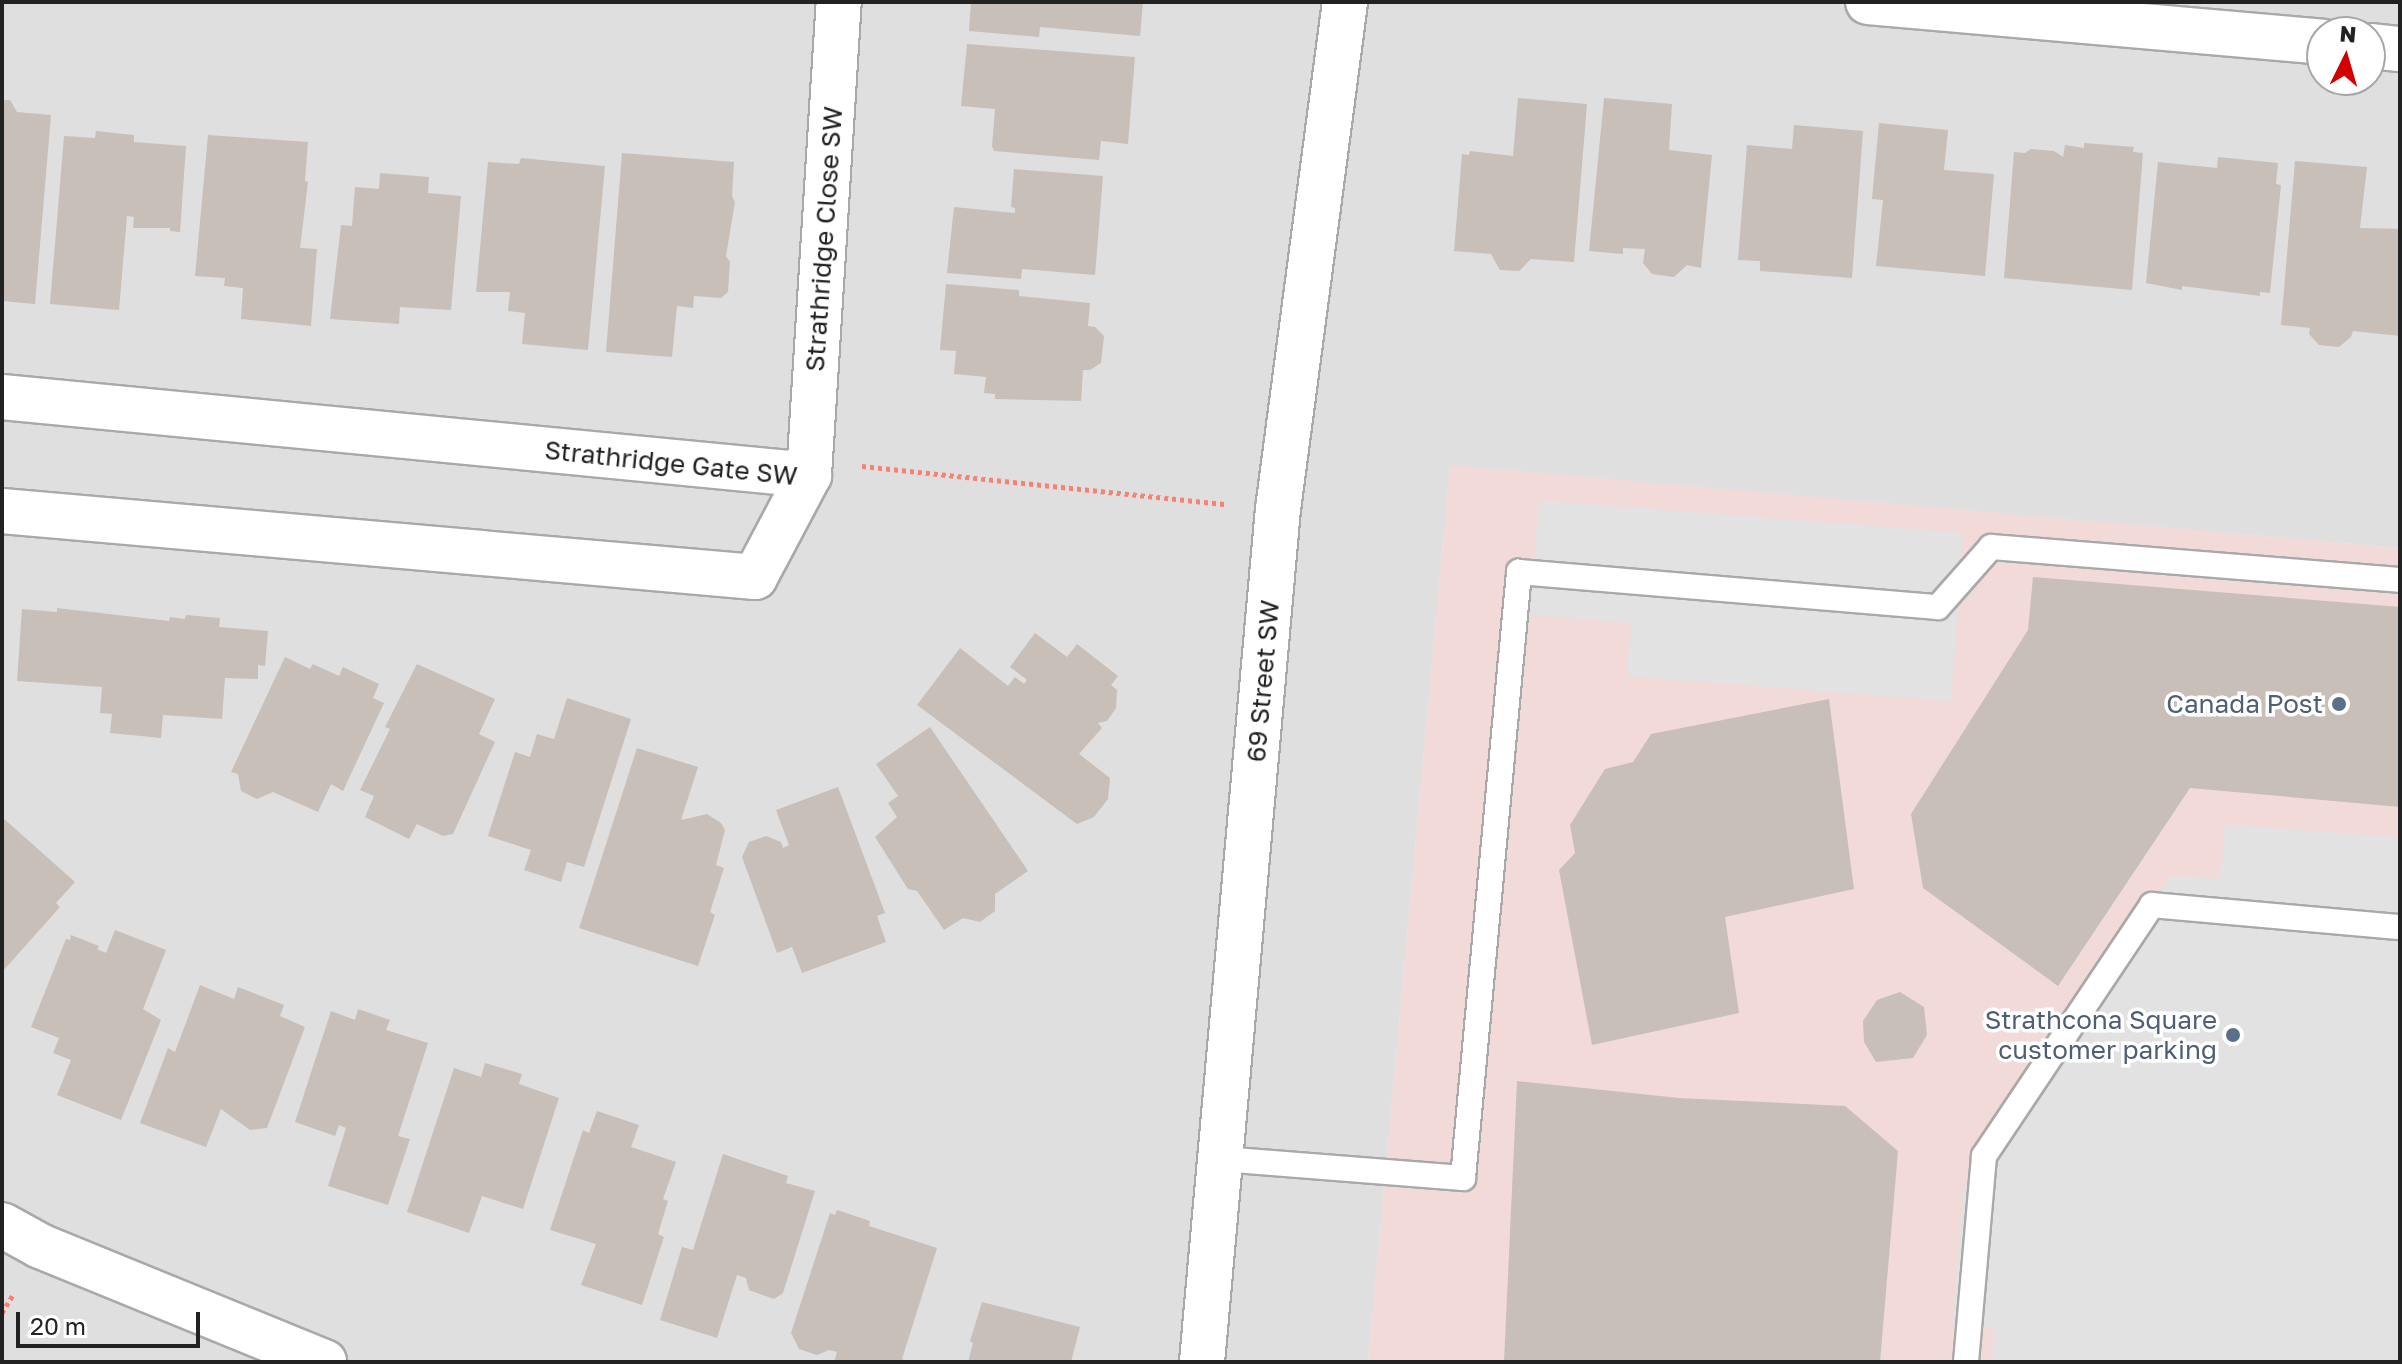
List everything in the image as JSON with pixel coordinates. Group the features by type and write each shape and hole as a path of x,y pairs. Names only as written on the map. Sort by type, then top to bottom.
{"street":[{"name":"Strathridge Close SW","path":"809,475 839,2"},
{"name":"69 Street SW","path":"1202,1362 1278,509 1345,2"},
{"path":"1868,2 2306,41"},
{"name":"Strathridge Gate SW","path":"2,397 809,475 755,577 2,511"},
{"path":"2,1225 40,1246 324,1362"}],"lane":[{"path":"1221,1159 1463,1178 1519,572 1938,607 1991,547 2400,580"},
{"path":"1966,1362 1984,1156 2152,905 2400,927"}],"path":[{"path":"809,475 862,466 1278,509"}],"shaded area":[{"path":"2,2 2400,2 2400,548 1450,466 1368,1362 2,1362"},
{"path":"1450,465 2400,548 2400,1362 1368,1362"},
{"path":"1539,500 1963,533 1951,701 1627,676 1631,623 1530,615"},
{"name":"Strathcona Square customer parking","path":"2225,825 2400,837 2400,1362 1991,1362 1995,1329 1952,1325 1963,1191 2170,876 2220,879"}],"building":[{"path":"971,2 1143,2 1140,36 1040,27 1039,37 969,31"},
{"path":"967,44 1135,57 1128,144 1101,141 1099,160 994,151 995,109 961,106"},
{"path":"1518,98 1587,104 1574,262 1531,259 1519,271 1500,270 1491,254 1454,251 1462,154 1469,155 1470,151 1513,156"},
{"path":"1604,98 1672,104 1669,150 1712,155 1701,268 1687,265 1674,277 1652,274 1643,263 1645,249 1623,248 1623,254 1589,251"},
{"path":"2,100 10,100 17,112 51,115 35,304 2,301"},
{"path":"1879,123 1948,130 1944,170 1994,174 1985,276 1876,266 1883,200 1872,199"},
{"path":"1794,125 1863,131 1852,278 1760,271 1760,261 1738,260 1747,145 1792,149"},
{"path":"96,131 134,135 134,142 186,146 180,232 170,231 170,228 133,228 134,217 127,216 119,310 50,304 64,136 95,138"},
{"path":"208,135 308,142 305,181 308,182 300,248 317,249 311,326 241,319 243,288 224,286 225,278 195,276"},
{"path":"2084,143 2134,147 2133,152 2143,153 2132,290 2004,278 2014,152 2025,153 2031,149 2054,151 2063,157 2065,145 2084,148"},
{"path":"622,153 734,162 732,196 735,202 726,256 730,262 728,292 721,298 694,296 693,308 677,306 672,357 606,352"},
{"path":"2218,157 2278,163 2276,184 2281,185 2270,293 2260,292 2260,296 2182,286 2182,290 2146,283 2158,162 2217,168"},
{"path":"521,158 605,166 588,350 522,344 525,313 508,311 510,292 476,292 488,162 519,164"},
{"path":"2295,161 2367,167 2360,228 2400,229 2400,336 2353,331 2351,337 2339,347 2319,345 2309,334 2310,328 2281,325"},
{"path":"1014,169 1103,176 1095,275 1022,269 1021,279 947,273 954,207 1015,213 1015,208 1011,207"},
{"path":"380,173 429,177 428,193 461,196 451,310 400,307 399,324 330,319 341,225 352,226 355,187 379,189"},
{"path":"946,284 1019,290 1019,296 1090,303 1088,326 1095,327 1104,336 1101,363 1090,370 1083,370 1081,401 995,399 995,394 984,393 986,377 954,374 956,351 940,350"},
{"path":"2033,577 2400,607 2400,807 2190,788 2058,986 1923,888 1911,814 2028,630"},
{"path":"57,608 169,621 170,617 185,619 186,615 220,618 219,627 268,631 265,666 258,665 258,679 225,678 222,719 163,715 161,738 110,733 112,714 100,713 102,687 17,681 22,609 57,612"},
{"path":"1035,633 1067,657 1077,644 1118,676 1111,685 1117,690 1116,708 1107,721 1098,723 1102,728 1079,754 1110,778 1108,799 1094,817 1077,824 917,705 960,648 1008,686 1015,677 1024,684 1027,680 1010,667"},
{"path":"285,657 310,669 313,664 339,676 343,667 379,684 373,698 384,703 343,791 331,784 318,812 273,792 257,799 241,791 238,774 231,772"},
{"path":"417,664 495,699 479,734 495,742 453,834 443,836 417,824 409,839 365,817 374,796 360,790 390,729 385,727"},
{"path":"567,698 631,719 584,867 567,862 561,882 524,870 531,850 488,836 515,752 530,757 537,734 554,739"},
{"path":"1829,699 1854,889 1725,917 1739,1013 1592,1045 1559,870 1575,853 1570,825 1605,769 1633,762 1651,734"},
{"path":"930,727 1028,871 995,894 995,911 980,922 963,918 944,930 917,891 908,889 875,837 897,817 888,803 898,796 876,764"},
{"path":"637,748 698,767 681,820 707,814 721,823 725,830 716,865 724,868 710,912 715,915 698,966 579,928"},
{"path":"838,787 885,913 877,916 886,942 802,973 792,947 777,953 742,857 749,842 766,836 781,842 783,848 789,845 776,810"},
{"path":"2,817 75,882 56,903 60,907 2,972"},
{"path":"115,930 166,950 143,1009 161,1020 121,1120 57,1095 71,1060 53,1053 59,1038 31,1027 66,939 70,940 71,935 99,946 97,949 106,953"},
{"path":"200,985 234,999 238,987 284,1005 280,1016 305,1027 267,1128 250,1130 221,1109 206,1147 140,1123 168,1048 175,1052"},
{"path":"1900,992 1924,1007 1927,1035 1913,1058 1876,1062 1864,1042 1863,1021 1877,1000"},
{"path":"358,1009 390,1020 386,1030 428,1043 398,1136 410,1139 388,1205 328,1186 346,1128 339,1125 335,1136 295,1122 331,1011 355,1020"},
{"path":"485,1063 522,1074 519,1084 559,1098 523,1209 482,1196 469,1233 407,1212 454,1068 481,1077"},
{"path":"1517,1081 1679,1098 1845,1106 1898,1151 1880,1362 1504,1362"},
{"path":"597,1111 639,1125 631,1147 676,1162 663,1199 668,1201 658,1234 664,1237 642,1305 581,1285 596,1244 550,1230 583,1130 589,1133"},
{"path":"723,1154 788,1176 786,1183 815,1191 783,1293 774,1299 749,1290 746,1278 737,1275 717,1338 660,1320 682,1247 693,1250"},
{"path":"837,1210 870,1221 869,1226 937,1248 902,1359 909,1362 834,1362 837,1352 829,1350 817,1355 799,1349 791,1333 830,1213 835,1215"},
{"path":"982,1302 1080,1327 1071,1362 968,1362 973,1343 970,1341"}],"place":[{"name":"Canada Post","path":"2339,704"},
{"name":"Strathcona Square customer parking","path":"2233,1035"}]}
